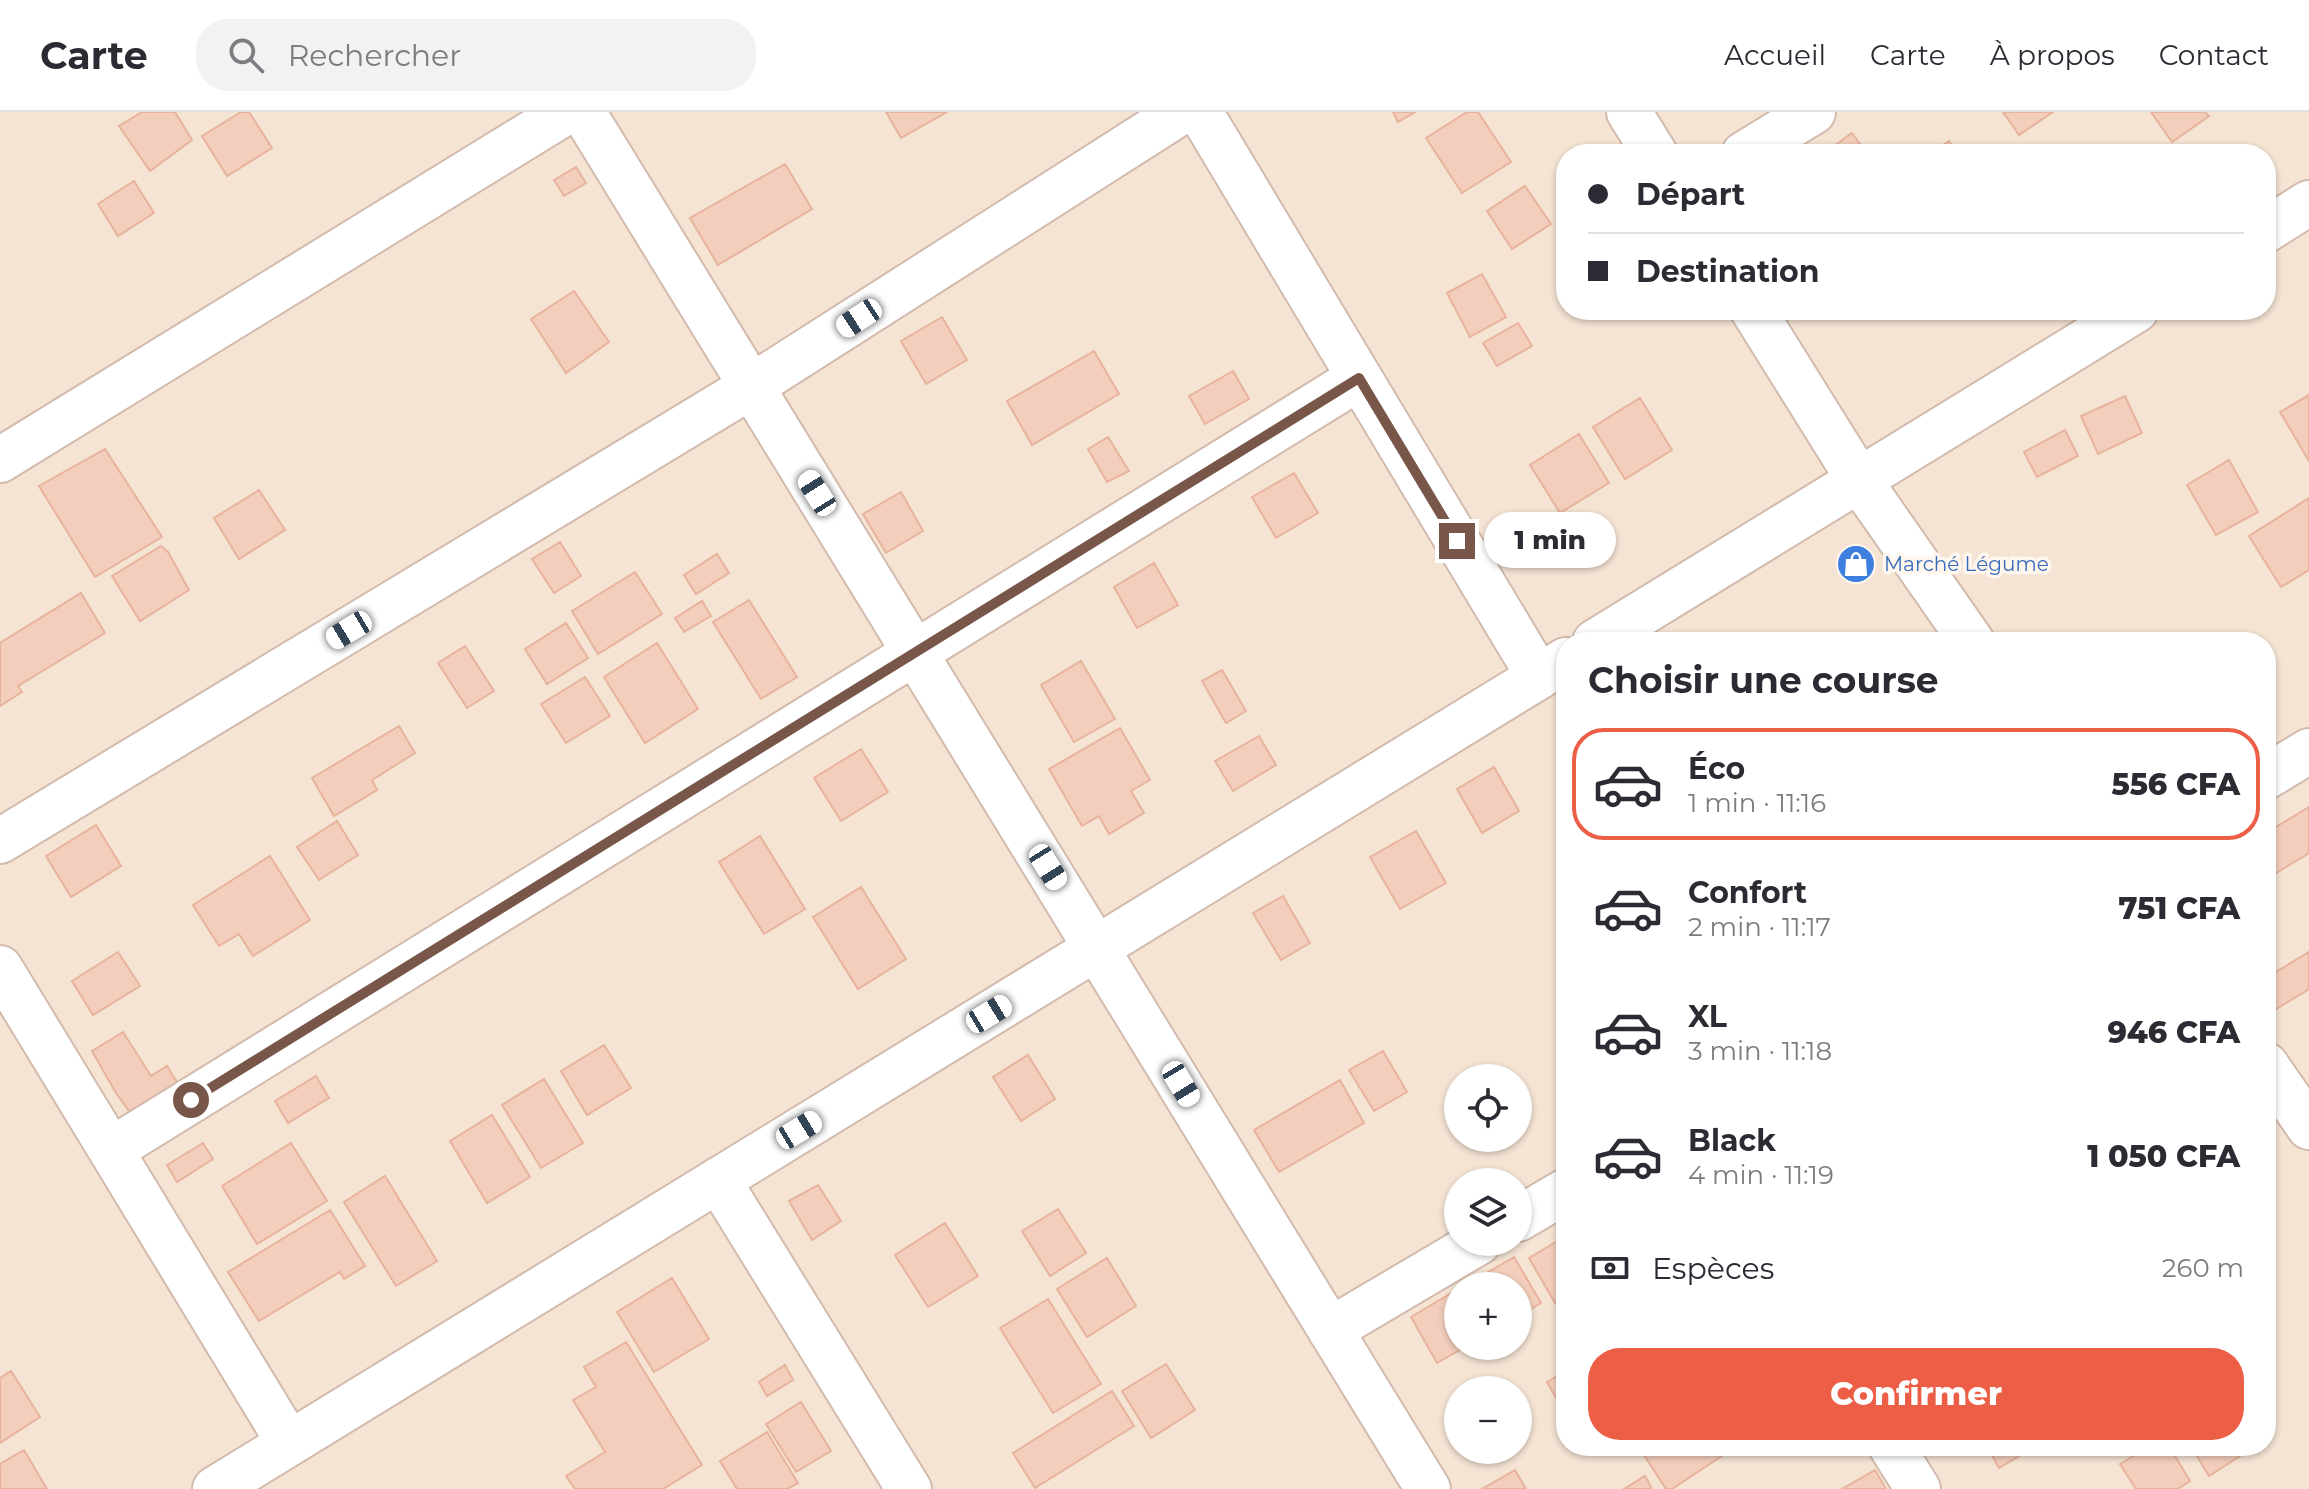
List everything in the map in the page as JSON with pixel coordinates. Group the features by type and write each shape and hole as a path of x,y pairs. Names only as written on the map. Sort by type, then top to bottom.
{"street":[{"path":"0,460 566,112"},
{"path":"583,112 1428,1489"},
{"path":"0,841 752,386 1181,112"},
{"path":"215,1489 1552,668 1359,378 1200,112"},
{"path":"1629,112 1649,144"},
{"path":"1760,144 1813,112"},
{"path":"2276,224 2309,203"},
{"path":"1759,320 1859,480 1965,632"},
{"path":"1611,632 2120,320"},
{"path":"111,1150 1359,378"},
{"path":"2276,771 2309,751"},
{"path":"0,968 289,1443"},
{"path":"2276,1079 2309,1127"},
{"path":"718,1180 909,1489"},
{"path":"1532,1211 1556,1197"},
{"path":"1330,1330 1455,1256"},
{"path":"1897,1456 1918,1489"}],"shaded area":[{"path":"0,112 2309,112 2309,1489 0,1489"}],"building":[{"path":"142,112 175,112 192,140 150,171 119,126"},
{"path":"241,112 249,112 272,148 227,176 202,136"},
{"path":"886,112 947,112 901,138"},
{"path":"1393,112 1415,112 1398,122"},
{"path":"1467,112 1478,112 1511,162 1462,193 1426,138"},
{"path":"2003,112 2053,112 2019,135"},
{"path":"2151,112 2205,112 2209,116 2172,142"},
{"path":"1852,133 1860,144 1837,144"},
{"path":"785,164 812,209 718,265 690,218"},
{"path":"576,167 586,183 564,196 554,180"},
{"path":"134,181 154,213 118,236 98,204"},
{"path":"1525,186 1551,224 1512,249 1487,211"},
{"path":"1482,274 1506,317 1470,337 1447,293"},
{"path":"574,291 609,342 566,373 531,319"},
{"path":"942,317 967,360 926,384 901,341"},
{"path":"1518,323 1532,346 1497,366 1483,343"},
{"path":"1094,351 1119,394 1032,445 1007,401"},
{"path":"1233,371 1249,399 1205,424 1189,396"},
{"path":"2309,395 2309,461 2280,412"},
{"path":"2125,396 2142,433 2098,454 2081,416"},
{"path":"1640,398 1672,450 1625,479 1593,427"},
{"path":"2065,430 2078,456 2037,477 2024,452"},
{"path":"1579,434 1609,483 1560,513 1530,465"},
{"path":"1108,437 1129,471 1107,482 1088,449"},
{"path":"105,449 162,537 95,577 39,486"},
{"path":"2229,460 2258,512 2216,535 2187,485"},
{"path":"1294,473 1318,513 1276,538 1252,497"},
{"path":"259,490 285,530 239,559 214,518"},
{"path":"901,492 923,531 886,553 863,514"},
{"path":"2309,498 2309,570 2281,587 2249,536"},
{"path":"560,542 581,576 554,593 532,559"},
{"path":"161,546 168,552 189,590 140,621 112,576"},
{"path":"717,554 729,573 696,594 684,575"},
{"path":"1154,563 1178,605 1137,628 1114,587"},
{"path":"635,572 662,614 598,654 572,611"},
{"path":"81,593 105,633 18,686 22,692 0,706 0,643"},
{"path":"749,600 797,677 761,699 713,622"},
{"path":"702,601 711,616 684,632 675,618"},
{"path":"566,623 588,658 547,684 525,649"},
{"path":"657,643 698,709 645,743 604,677"},
{"path":"465,646 494,691 467,708 438,663"},
{"path":"1081,661 1115,719 1074,742 1041,685"},
{"path":"1222,670 1246,711 1226,723 1202,681"},
{"path":"585,677 610,716 566,743 541,704"},
{"path":"399,726 415,753 372,780 377,790 334,816 312,778"},
{"path":"1120,728 1150,780 1131,791 1144,813 1109,834 1099,816 1082,826 1049,769"},
{"path":"1259,736 1276,765 1233,791 1215,761"},
{"path":"861,749 888,792 841,821 814,778"},
{"path":"1494,767 1519,811 1482,833 1457,789"},
{"path":"2309,807 2309,853 2276,873 2276,827"},
{"path":"337,821 358,855 319,880 297,847"},
{"path":"96,825 121,866 71,897 46,856"},
{"path":"1416,831 1446,883 1400,909 1370,857"},
{"path":"760,836 805,909 764,934 719,862"},
{"path":"270,856 310,920 253,956 239,934 219,946 193,905"},
{"path":"861,887 906,959 858,989 813,917"},
{"path":"1283,896 1310,943 1281,960 1253,913"},
{"path":"118,952 140,986 93,1015 72,981"},
{"path":"2309,952 2309,989 2276,1009 2276,972"},
{"path":"123,1032 151,1076 167,1066 181,1089 134,1118 92,1051"},
{"path":"604,1045 631,1088 587,1115 561,1071"},
{"path":"1383,1051 1407,1092 1374,1111 1349,1070"},
{"path":"1028,1055 1055,1099 1021,1121 993,1077"},
{"path":"316,1076 329,1098 288,1123 275,1101"},
{"path":"544,1079 583,1143 541,1168 502,1105"},
{"path":"1340,1080 1364,1123 1279,1172 1254,1130"},
{"path":"492,1115 530,1177 487,1203 450,1141"},
{"path":"203,1143 213,1159 177,1182 167,1165"},
{"path":"291,1143 327,1201 257,1244 222,1186"},
{"path":"385,1176 437,1261 396,1286 344,1202"},
{"path":"818,1185 841,1221 812,1240 789,1201"},
{"path":"1058,1209 1086,1253 1050,1276 1022,1231"},
{"path":"330,1210 365,1266 344,1279 340,1272 259,1321 228,1272"},
{"path":"945,1223 978,1276 928,1307 895,1255"},
{"path":"1556,1242 1555,1303 1529,1258"},
{"path":"1514,1257 1523,1272 1488,1272"},
{"path":"1107,1258 1136,1306 1087,1337 1057,1289"},
{"path":"672,1278 709,1339 654,1372 617,1312"},
{"path":"1532,1288 1541,1303 1532,1308"},
{"path":"1444,1297 1444,1359 1437,1363 1411,1317"},
{"path":"1048,1299 1101,1384 1053,1413 1000,1328"},
{"path":"626,1342 702,1465 663,1489 575,1489 566,1476 605,1452 573,1400 596,1387 584,1367"},
{"path":"1166,1364 1195,1410 1151,1438 1122,1391"},
{"path":"785,1365 793,1380 767,1396 759,1382"},
{"path":"11,1371 40,1417 0,1443 0,1378"},
{"path":"1556,1377 1556,1398 1547,1382"},
{"path":"1112,1391 1134,1426 1035,1488 1013,1453"},
{"path":"801,1402 831,1451 796,1472 766,1424"},
{"path":"767,1432 798,1483 787,1489 737,1489 720,1461"},
{"path":"24,1450 47,1489 0,1489 0,1464"},
{"path":"1645,1456 1722,1456 1672,1489 1666,1489"},
{"path":"1992,1456 2019,1456 1999,1468"},
{"path":"2133,1456 2175,1456 2190,1481 2178,1489 2136,1489 2120,1464"},
{"path":"2197,1456 2240,1456 2209,1476"},
{"path":"1515,1470 1526,1489 1482,1489"},
{"path":"1875,1470 1886,1489 1842,1489"},
{"path":"1645,1476 1652,1489 1624,1489"}],"place":[{"name":"Marché Légume","path":"1856,564"}],"route":[{"path":"191,1100 1359,378 1457,541"}]}
